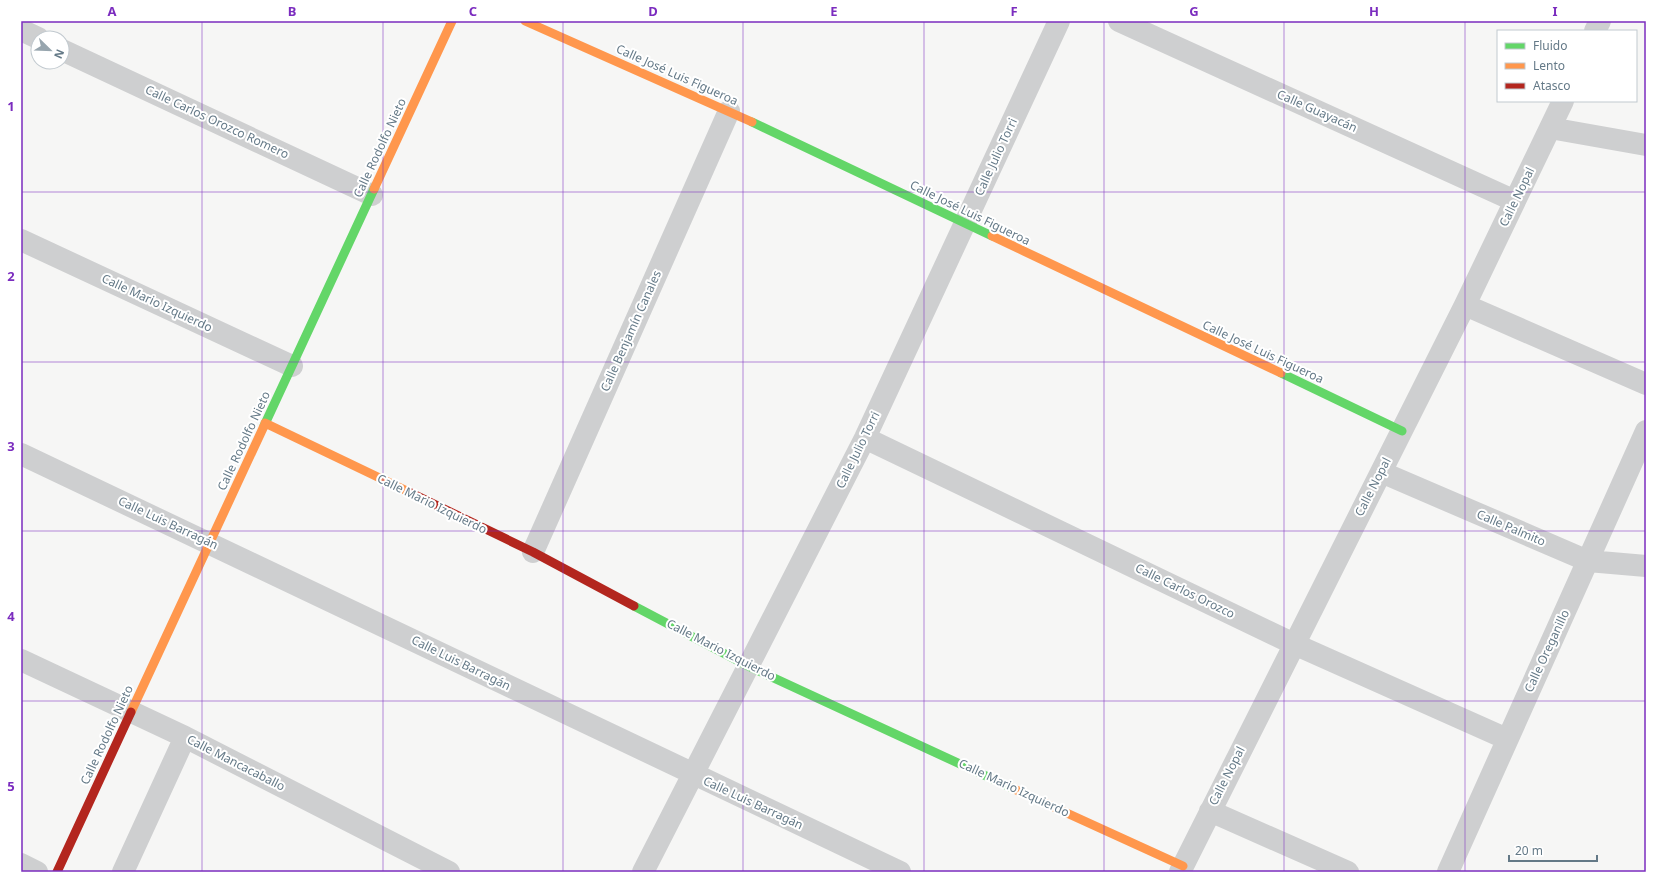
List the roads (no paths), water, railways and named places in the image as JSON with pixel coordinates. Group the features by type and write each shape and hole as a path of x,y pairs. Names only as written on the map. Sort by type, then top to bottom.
{"street":[{"name":"Calle Rodolfo Nieto","path":"56,872 452,21"},
{"name":"Calle José Luis Figueroa","path":"525,21 729,111 1402,431"},
{"name":"Calle Julio Torri","path":"643,872 865,438 1059,21"},
{"name":"Calle Guayacán","path":"1120,21 1515,201"},
{"path":"1596,30 1600,21"},
{"name":"Calle Carlos Orozco Romero","path":"70,54 372,195"},
{"name":"Calle Nopal","path":"1181,869 1465,306 1563,102"},
{"name":"Calle Benjamín Canales","path":"533,552 729,111"},
{"path":"1550,128 1646,145"},
{"name":"Calle Mario Izquierdo","path":"21,240 292,366"},
{"path":"1465,306 1646,384"},
{"name":"Calle Mario Izquierdo","path":"265,423 533,552 748,666 1181,869"},
{"name":"Calle Oreganillo","path":"1448,872 1646,431"},
{"name":"Calle Carlos Orozco","path":"865,438 1294,644 1507,738"},
{"name":"Calle Luis Barragán","path":"21,454 210,542 692,774 900,872"},
{"name":"Calle Palmito","path":"1381,472 1588,561 1646,566"},
{"name":"Calle Mancacaballo","path":"21,660 185,737 449,872"},
{"path":"123,872 185,737"},
{"path":"1210,811 1348,872"},
{"path":"21,864 37,872"}]}
